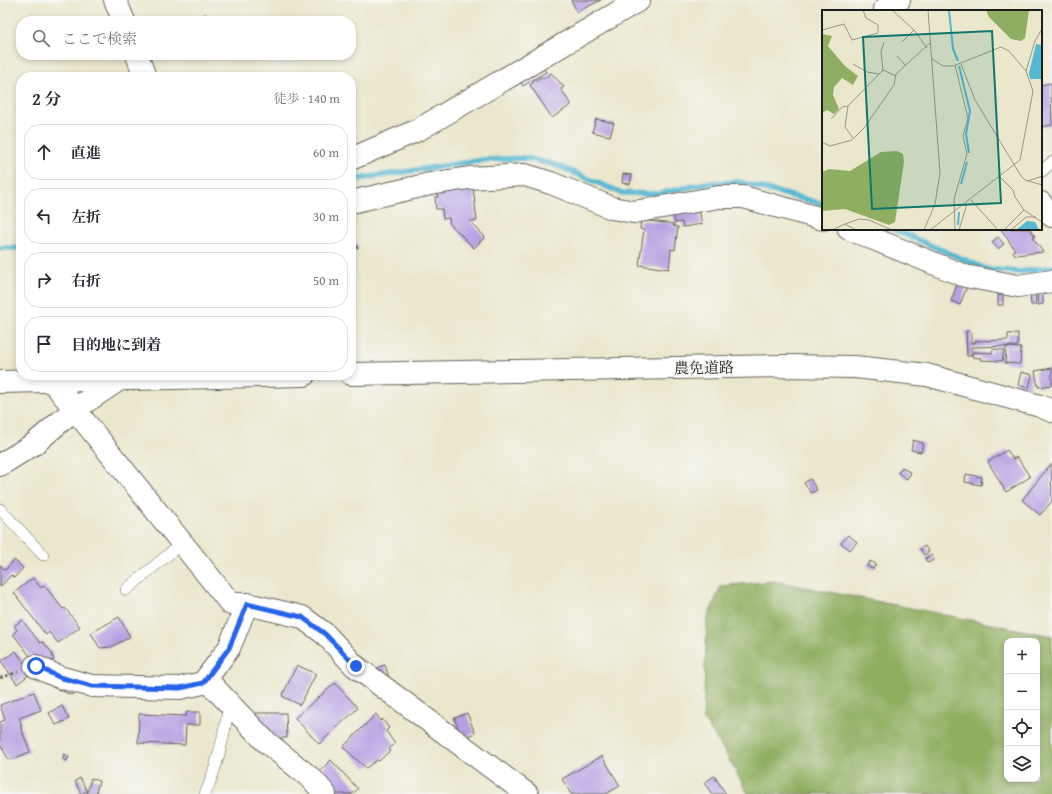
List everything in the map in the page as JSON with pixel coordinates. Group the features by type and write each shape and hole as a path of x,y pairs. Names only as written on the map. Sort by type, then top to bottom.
{"street":[{"path":"115,0 122,16"},
{"path":"356,157 418,130 639,0"},
{"path":"139,60 143,72"},
{"path":"356,201 461,179 525,175 551,183 612,208 634,212 719,197 743,197 822,219"},
{"path":"851,230 965,276 1018,286 1052,281"},
{"name":"農免道路","path":"356,374 774,366 855,367 927,375 1040,406 1052,411"},
{"path":"0,382 86,380"},
{"path":"0,465 34,444 75,409 118,380"},
{"path":"52,381 230,604 247,604 302,617 325,634 356,666 527,794"},
{"path":"36,666 59,677 92,686 180,688 203,683 229,648 247,604"},
{"path":"206,679 264,740 313,780 324,794"}],"lane":[{"path":"1042,171 1052,162"},
{"path":"0,509 43,555"},
{"path":"126,590 182,543"},
{"path":"205,794 212,778 222,744 229,704"}],"green space":[{"path":"774,581 1052,636 1052,794 748,794 726,754 703,718 707,619 721,586"}],"building":[{"path":"571,0 601,0 577,12"},
{"path":"542,66 546,72 523,86 519,80"},
{"path":"551,73 564,87 561,89 571,105 552,118 530,85 541,77 543,79"},
{"path":"1051,83 1052,125 1042,127 1042,85"},
{"path":"596,119 614,123 610,136 592,132"},
{"path":"623,174 632,175 630,184 622,183"},
{"path":"473,187 477,221 470,221 485,237 474,248 450,224 449,218 443,219 442,209 436,209 435,197 438,197 437,191"},
{"path":"699,209 702,224 683,227 682,222 675,223 673,214"},
{"path":"641,220 674,224 673,226 678,227 675,250 671,249 669,269 639,265 644,230 640,229"},
{"path":"1002,230 1031,230 1035,236 1033,238 1043,252 1015,255 1013,251 1015,250"},
{"path":"998,237 1004,244 998,249 992,242"},
{"path":"958,282 967,286 960,305 951,301"},
{"path":"1035,293 1036,305 1031,305 1030,294"},
{"path":"1037,293 1043,293 1043,304 1038,305"},
{"path":"998,295 1003,295 1003,305 998,305"},
{"path":"966,331 971,331 971,343 975,343 975,341 1008,340 1008,334 1018,333 1018,346 971,347 971,356 967,356"},
{"path":"1006,347 1021,348 1020,364 1005,363"},
{"path":"993,349 1004,350 1002,361 980,360 981,358 972,357 973,352 992,353"},
{"path":"1052,368 1052,385 1038,387 1035,371"},
{"path":"1021,372 1032,375 1029,388 1018,385"},
{"path":"913,440 923,443 921,452 911,450"},
{"path":"1007,450 1013,459 1017,457 1030,477 1006,492 988,462"},
{"path":"1051,464 1052,501 1040,515 1022,500"},
{"path":"902,467 911,473 907,479 898,473"},
{"path":"966,474 982,477 981,485 965,482"},
{"path":"810,479 817,490 811,493 804,483"},
{"path":"848,535 857,542 850,550 841,543"},
{"path":"925,546 929,552 924,555 920,549"},
{"path":"931,555 934,560 928,563 925,558"},
{"path":"14,560 23,568 14,578 11,575 0,587 0,565 5,570"},
{"path":"870,561 876,564 873,569 867,566"},
{"path":"33,578 41,588 44,585 80,627 58,643 49,632 46,635 14,593"},
{"path":"119,617 130,637 111,647 100,648 91,633"},
{"path":"22,620 40,643 43,642 53,654 54,659 49,663 38,666 13,634 17,630 14,626"},
{"path":"16,651 30,671 30,674 17,684 1,661"},
{"path":"297,665 316,674 300,705 282,696"},
{"path":"385,665 389,678 380,681 376,668"},
{"path":"54,680 74,688 72,695 52,687"},
{"path":"335,683 358,708 319,744 295,718"},
{"path":"34,692 41,710 19,718 22,725 20,725 30,752 9,760 0,744 0,722 5,720 0,705"},
{"path":"62,706 69,719 56,725 49,713"},
{"path":"187,712 200,712 200,725 186,725 185,745 138,743 139,714 186,716"},
{"path":"256,713 286,713 287,738 256,738"},
{"path":"467,713 475,733 462,738 454,718"},
{"path":"376,714 380,721 382,719 389,728 386,731 395,744 379,761 377,760 366,768 343,747"},
{"path":"64,754 69,756 67,761 63,759"},
{"path":"602,756 620,786 606,794 571,794 562,779"},
{"path":"331,760 358,789 352,794 326,794 314,777"},
{"path":"714,776 726,794 712,794 704,783"},
{"path":"80,778 87,791 81,794 75,781"},
{"path":"91,778 99,781 96,793 100,794 87,794"}],"waterway":[{"path":"356,179 483,160 527,158 556,165 622,193 658,194 707,183 738,182 822,204"},
{"path":"895,230 986,269 1019,272 1052,267"},
{"path":"0,248 16,248"}],"route":[{"path":"36,666 59,677 92,686 180,688 203,683 229,648 247,604 302,617 325,634 356,666"}]}
